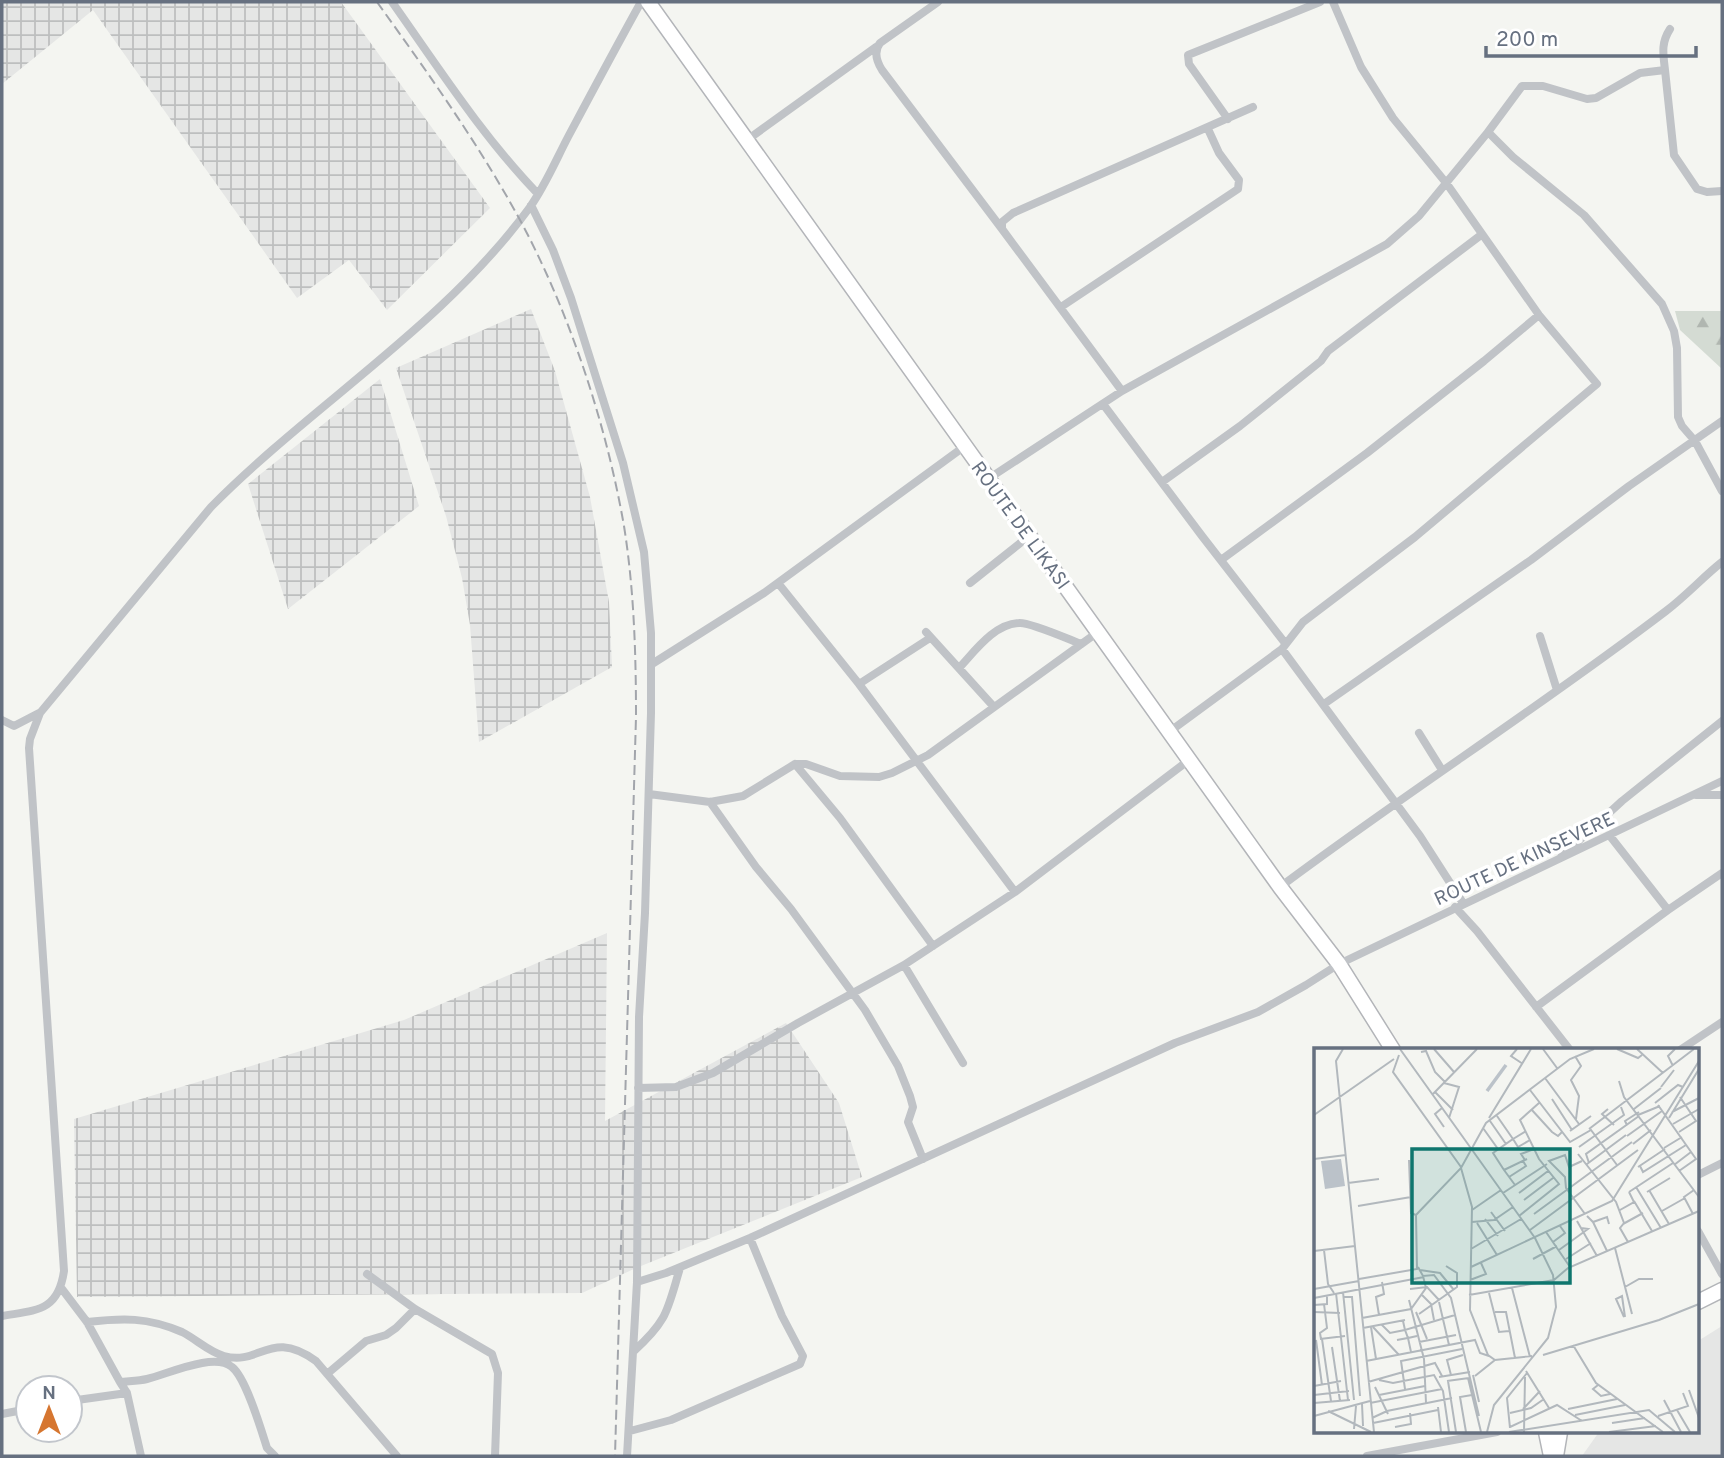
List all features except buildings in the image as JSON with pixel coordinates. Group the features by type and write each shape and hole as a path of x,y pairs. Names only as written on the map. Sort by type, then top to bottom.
{"highway":[{"name":"ROUTE DE LIKASI","path":"648,2 1280,887 1339,964 1392,1048"},
{"path":"1700,1301 1722,1290"},
{"path":"1547,1434 1553,1456"},
{"path":"1553,1456 1559,1434"}],"street":[{"path":"392,2 465,104 538,194"},
{"path":"2,1316 37,1310 51,1302 62,1289 64,1257 29,748 40,713 211,507 239,478 385,357 435,311 501,243 538,194 641,2"},
{"path":"747,140 936,2"},
{"path":"1228,119 1189,64 1188,55 1320,2"},
{"path":"1169,732 1284,646 1303,622 1415,537 1597,384 1539,315 1447,184 1386,108 1361,67 1333,2"},
{"path":"1670,29 1662,47 1674,155 1697,189 1707,192 1722,191"},
{"path":"876,47 879,66 1122,391"},
{"path":"988,479 1122,391 1387,244 1419,216 1447,184 1522,86 1543,86 1587,99 1596,98 1640,73 1665,69"},
{"path":"1002,229 1002,222 1013,213 1253,107"},
{"path":"1061,307 1238,189 1239,180 1219,153 1208,129"},
{"path":"1488,132 1584,215 1662,304 1674,331 1677,348 1678,417 1695,441 1722,491"},
{"path":"531,205 553,250 571,298 623,463 644,552 652,664 639,1017 637,1282 627,1456"},
{"path":"1162,482 1240,426 1321,361 1328,351 1481,235"},
{"path":"1221,560 1367,453 1539,315"},
{"path":"1103,404 1284,646 1395,804 1477,931 1568,1048"},
{"path":"1324,704 1531,560 1629,486 1722,421"},
{"path":"652,664 731,616 965,446"},
{"path":"970,583 1029,536"},
{"path":"1280,887 1670,608 1722,562"},
{"path":"778,583 859,684 1015,892"},
{"path":"959,668 986,640 1005,626 1021,622 1081,644"},
{"path":"649,794 710,802 749,794 795,764 806,764 839,776 863,778 892,773 916,762 1097,632"},
{"path":"859,684 928,635 994,707"},
{"path":"1539,636 1557,690"},
{"path":"2,720 14,726 40,713"},
{"path":"1559,859 1622,801 1722,721"},
{"path":"1419,733 1442,770"},
{"path":"638,1088 676,1087 713,1073 904,965 1015,892 1189,760"},
{"path":"795,764 839,818 933,946"},
{"name":"ROUTE DE KINSEVERE","path":"637,1282 680,1268 750,1238 1175,1043 1258,1012 1339,964 1722,781"},
{"path":"1693,795 1722,795"},
{"path":"710,802 756,867 791,909 882,1037 914,1107 908,1122 923,1159"},
{"path":"1610,836 1668,910"},
{"path":"1536,1007 1722,873"},
{"path":"904,965 963,1063"},
{"path":"1683,1048 1722,1022"},
{"path":"1700,1174 1722,1163"},
{"path":"1700,1235 1722,1275"},
{"path":"630,1431 671,1420 803,1361 750,1238"},
{"path":"634,1351 657,1330 665,1318 680,1268"},
{"path":"367,1275 415,1309 492,1354 498,1373 495,1456"},
{"path":"62,1289 87,1322 127,1393 141,1456"},
{"path":"327,1374 366,1341 386,1335 396,1328 415,1309"},
{"path":"87,1322 137,1318 182,1332 224,1359 242,1381 267,1448 275,1456"},
{"path":"120,1382 147,1380 172,1370 276,1347 290,1347 301,1350 316,1361 397,1456"},
{"path":"84,1399 127,1393"},
{"path":"1367,1456 1486,1434"}],"shaded area":[{"path":"2,2 341,2 490,208 387,310 349,260 297,298 93,10 2,84"},
{"path":"531,309 555,371 590,497 609,602 612,667 479,742 470,625 462,578 446,516 396,368"},
{"path":"380,379 419,506 288,609 248,484"},
{"path":"607,933 605,1121 786,1023 839,1103 862,1177 636,1268 582,1293 77,1297 74,1119 404,1020"},
{"path":"1722,1326 1722,1456 1582,1456 1598,1434 1700,1434 1700,1340"}],"green space":[{"path":"1675,311 1722,311 1722,369 1680,330"}],"railway":[{"path":"377,2 470,136 504,191 538,255 584,368 607,448 624,526 634,621 636,717 615,1456"}]}
